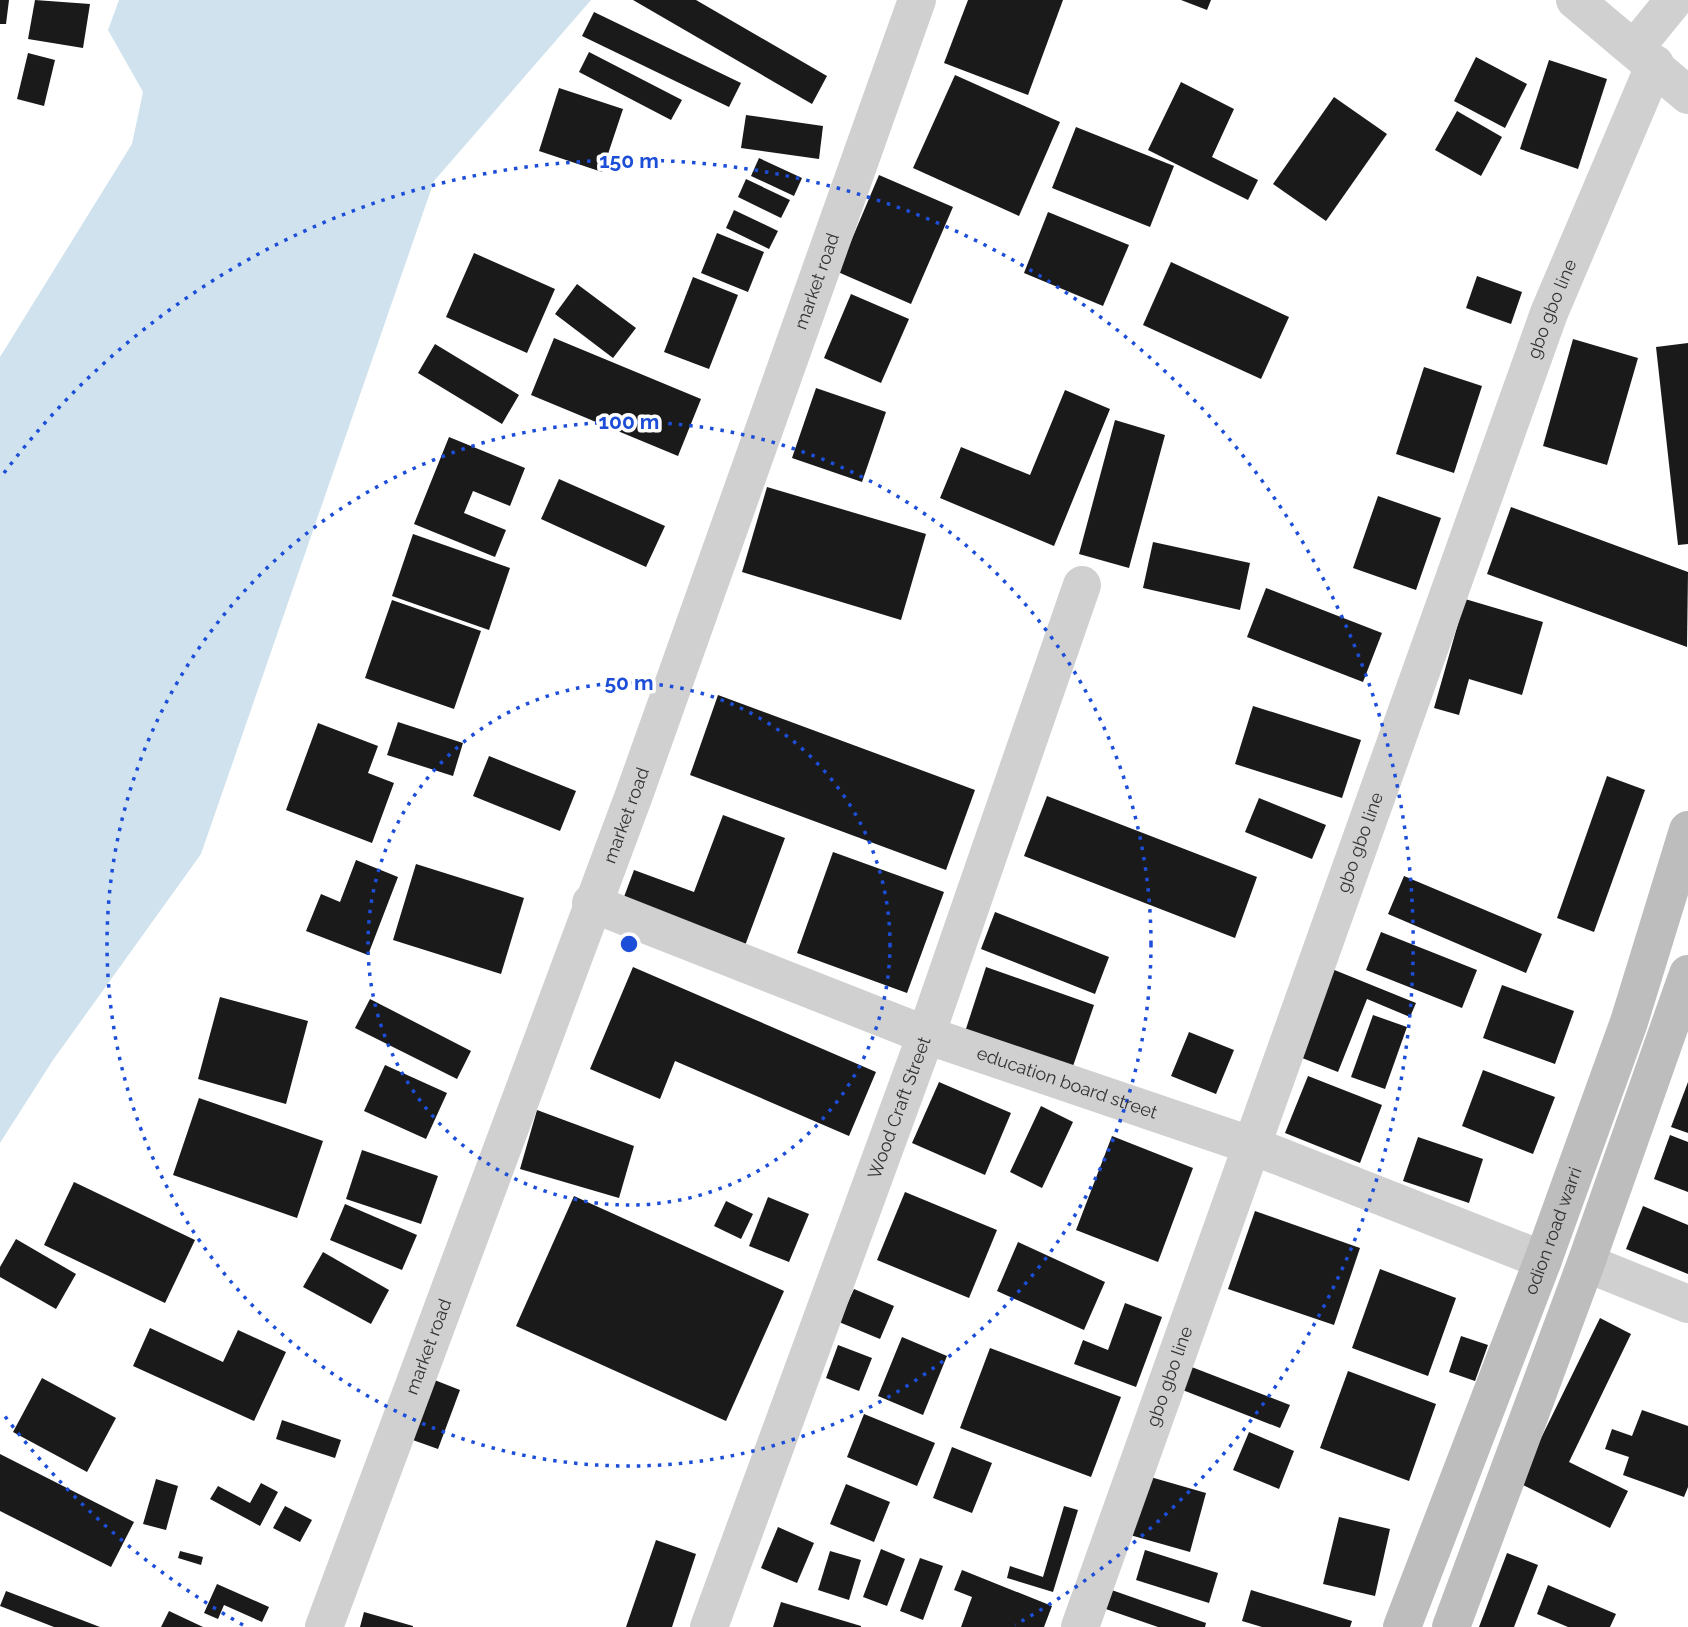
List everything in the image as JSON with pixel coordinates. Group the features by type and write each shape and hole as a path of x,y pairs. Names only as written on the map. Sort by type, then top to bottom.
{"main road":[{"name":"odion road warri","path":"1402,1627 1543,1260 1629,1022 1688,830"},
{"path":"1451,1627 1586,1263 1688,974"}],"street":[{"name":"market road","path":"324,1627 591,903 634,796 917,0"},
{"path":"1575,0 1687,93"},
{"name":"gbo gbo line","path":"1080,1627 1549,313 1645,56 1674,0"},
{"name":"Wood Craft Street","path":"709,1627 926,1035 1082,585"},
{"name":"education board street","path":"591,903 926,1035 1253,1146 1543,1260"},
{"path":"1586,1263 1688,1304"}],"water":[{"path":"119,0 591,0 434,181 201,854 53,1060 0,1143 0,357 132,144 143,92 108,30"}],"building":[{"path":"0,0 9,0 6,24 0,24"},
{"path":"35,0 90,4 83,48 28,39"},
{"path":"633,0 696,0 827,76 812,104"},
{"path":"968,0 1063,0 1028,95 944,63"},
{"path":"1181,0 1211,0 1207,10"},
{"path":"594,12 741,83 729,107 582,36"},
{"path":"589,52 682,100 671,120 579,72"},
{"path":"28,53 55,60 44,106 17,99"},
{"path":"1476,57 1527,84 1505,128 1454,101"},
{"path":"1549,60 1607,79 1578,169 1520,149"},
{"path":"955,75 1060,122 1019,216 913,168"},
{"path":"1181,82 1234,109 1212,157 1258,180 1248,200 1148,150"},
{"path":"559,88 623,109 602,172 539,151"},
{"path":"1334,97 1387,134 1326,221 1273,184"},
{"path":"1457,111 1502,137 1481,176 1435,150"},
{"path":"746,115 823,126 819,159 741,148"},
{"path":"1076,127 1174,166 1150,227 1052,188"},
{"path":"759,158 802,178 794,196 751,176"},
{"path":"879,175 953,207 911,304 838,272"},
{"path":"746,179 790,200 781,218 738,197"},
{"path":"734,210 778,231 769,249 726,228"},
{"path":"1048,212 1129,245 1103,306 1024,273"},
{"path":"717,233 764,252 748,292 701,273"},
{"path":"474,253 555,289 527,353 446,317"},
{"path":"1171,262 1289,317 1261,379 1143,325"},
{"path":"1477,276 1522,292 1511,324 1466,308"},
{"path":"693,277 738,295 709,369 664,352"},
{"path":"577,284 636,328 613,358 555,314"},
{"path":"851,294 909,319 881,383 824,358"},
{"path":"554,338 701,399 678,456 531,395"},
{"path":"1573,339 1638,358 1607,465 1543,446"},
{"path":"1688,343 1688,544 1678,545 1656,347"},
{"path":"435,344 519,395 502,424 418,373"},
{"path":"1424,367 1482,386 1454,473 1396,454"},
{"path":"816,388 886,412 862,482 792,458"},
{"path":"1065,390 1110,409 1054,546 940,498 961,447 1030,475"},
{"path":"1115,420 1165,435 1129,568 1079,554"},
{"path":"449,437 525,468 510,506 473,491 464,513 506,530 495,557 414,524"},
{"path":"559,479 665,526 646,567 541,519"},
{"path":"767,487 926,534 901,620 742,572"},
{"path":"1378,496 1441,518 1416,590 1353,568"},
{"path":"1511,507 1688,572 1687,647 1487,574"},
{"path":"413,534 510,568 489,630 392,596"},
{"path":"1153,542 1250,563 1240,610 1143,588"},
{"path":"1266,588 1382,633 1363,682 1247,637"},
{"path":"1465,599 1543,622 1522,695 1469,679 1459,715 1434,708"},
{"path":"392,600 481,631 454,709 365,678"},
{"path":"718,695 975,790 946,870 690,775"},
{"path":"1253,706 1361,740 1342,798 1235,764"},
{"path":"398,722 463,743 453,776 387,755"},
{"path":"318,723 378,746 368,773 394,783 372,843 286,810"},
{"path":"489,756 576,791 560,831 473,796"},
{"path":"1607,776 1645,790 1594,932 1557,918"},
{"path":"1047,796 1257,877 1235,938 1024,856"},
{"path":"1259,798 1326,825 1312,859 1245,832"},
{"path":"723,815 785,838 743,951 621,905 634,870 694,892"},
{"path":"833,852 944,892 907,993 797,953"},
{"path":"356,860 398,877 368,955 306,931 321,894 340,902"},
{"path":"416,864 524,898 501,974 393,940"},
{"path":"1404,876 1542,934 1526,973 1388,914"},
{"path":"995,912 1109,957 1095,994 981,949"},
{"path":"1381,932 1477,970 1462,1008 1366,970"},
{"path":"633,967 876,1072 849,1136 675,1061 660,1099 590,1069"},
{"path":"986,967 1094,1005 1071,1072 964,1035"},
{"path":"1332,969 1416,1003 1410,1017 1367,999 1338,1072 1297,1056"},
{"path":"1502,985 1574,1011 1555,1064 1483,1038"},
{"path":"220,997 308,1021 286,1104 198,1079"},
{"path":"370,999 471,1051 457,1079 355,1028"},
{"path":"1373,1015 1407,1027 1385,1089 1351,1077"},
{"path":"1189,1032 1234,1050 1216,1094 1171,1076"},
{"path":"385,1065 447,1093 426,1139 364,1111"},
{"path":"1483,1070 1555,1097 1533,1154 1462,1126"},
{"path":"1308,1076 1382,1105 1360,1163 1285,1133"},
{"path":"939,1082 1011,1113 985,1175 912,1143"},
{"path":"1688,1082 1688,1133 1671,1127"},
{"path":"199,1098 323,1141 297,1218 173,1175"},
{"path":"1041,1106 1073,1122 1042,1188 1010,1172"},
{"path":"537,1110 634,1146 619,1198 520,1169"},
{"path":"1670,1135 1688,1142 1688,1192 1654,1179"},
{"path":"1112,1136 1193,1168 1158,1262 1076,1230"},
{"path":"1418,1137 1483,1159 1469,1203 1403,1181"},
{"path":"362,1150 438,1176 421,1224 346,1199"},
{"path":"74,1182 195,1240 165,1303 44,1245"},
{"path":"905,1192 997,1230 969,1298 877,1260"},
{"path":"574,1196 784,1291 726,1421 516,1326"},
{"path":"768,1197 809,1214 789,1262 749,1246"},
{"path":"726,1201 753,1214 741,1239 714,1226"},
{"path":"345,1204 417,1235 402,1270 330,1240"},
{"path":"1643,1206 1688,1225 1688,1274 1626,1249"},
{"path":"1255,1211 1360,1248 1334,1325 1228,1289"},
{"path":"16,1239 76,1274 56,1309 0,1277 0,1267"},
{"path":"1018,1242 1105,1282 1084,1330 997,1291"},
{"path":"323,1252 389,1290 371,1324 303,1287"},
{"path":"1380,1269 1456,1298 1428,1376 1352,1348"},
{"path":"854,1289 894,1306 880,1339 839,1322"},
{"path":"1125,1303 1162,1317 1136,1387 1074,1364 1083,1340 1108,1350"},
{"path":"1600,1318 1631,1334 1569,1462 1628,1491 1610,1528 1519,1483"},
{"path":"150,1328 223,1362 238,1330 286,1352 254,1421 133,1366"},
{"path":"1461,1336 1488,1345 1475,1381 1449,1372"},
{"path":"902,1337 947,1356 923,1415 878,1396"},
{"path":"838,1345 872,1358 859,1391 826,1378"},
{"path":"990,1348 1121,1397 1091,1477 960,1428"},
{"path":"1189,1366 1290,1405 1280,1428 1180,1389"},
{"path":"1348,1371 1436,1404 1409,1481 1320,1448"},
{"path":"42,1378 116,1418 87,1472 13,1432"},
{"path":"432,1379 460,1390 438,1449 410,1439"},
{"path":"1642,1410 1688,1426 1688,1487 1684,1497 1623,1475 1629,1457 1605,1449 1612,1429 1632,1436"},
{"path":"864,1414 935,1443 917,1486 847,1457"},
{"path":"282,1420 341,1440 335,1458 276,1439"},
{"path":"1249,1432 1294,1451 1279,1489 1233,1470"},
{"path":"952,1447 992,1463 972,1513 933,1498"},
{"path":"0,1454 134,1522 111,1567 0,1511"},
{"path":"1147,1476 1206,1493 1190,1552 1130,1535"},
{"path":"156,1479 178,1486 166,1530 143,1524"},
{"path":"261,1483 278,1492 260,1526 210,1499 218,1486 250,1503"},
{"path":"846,1484 890,1502 874,1542 830,1524"},
{"path":"285,1506 312,1520 300,1542 273,1528"},
{"path":"1064,1506 1078,1510 1053,1592 1007,1578 1010,1566 1043,1577"},
{"path":"1339,1517 1390,1529 1375,1596 1323,1584"},
{"path":"778,1527 814,1543 797,1583 761,1568"},
{"path":"656,1540 696,1554 672,1627 626,1627"},
{"path":"881,1549 905,1559 887,1606 863,1597"},
{"path":"1145,1550 1218,1573 1209,1603 1136,1580"},
{"path":"180,1551 203,1557 201,1565 178,1558"},
{"path":"830,1551 861,1560 849,1600 818,1590"},
{"path":"1507,1553 1538,1565 1514,1627 1479,1627"},
{"path":"920,1558 943,1566 923,1620 900,1611"},
{"path":"962,1570 1052,1606 1044,1627 961,1627 972,1597 954,1590"},
{"path":"217,1584 269,1607 262,1622 224,1605 218,1619 204,1613"},
{"path":"1548,1585 1616,1614 1610,1627 1568,1627 1537,1614"},
{"path":"1103,1587 1206,1623 1205,1627 1158,1627 1097,1606"},
{"path":"1251,1590 1352,1621 1350,1627 1262,1627 1242,1621"},
{"path":"6,1591 100,1627 54,1627 0,1606"},
{"path":"781,1602 861,1626 861,1627 773,1627"},
{"path":"169,1611 203,1627 161,1627"},
{"path":"364,1612 413,1626 413,1627 360,1627"}]}
